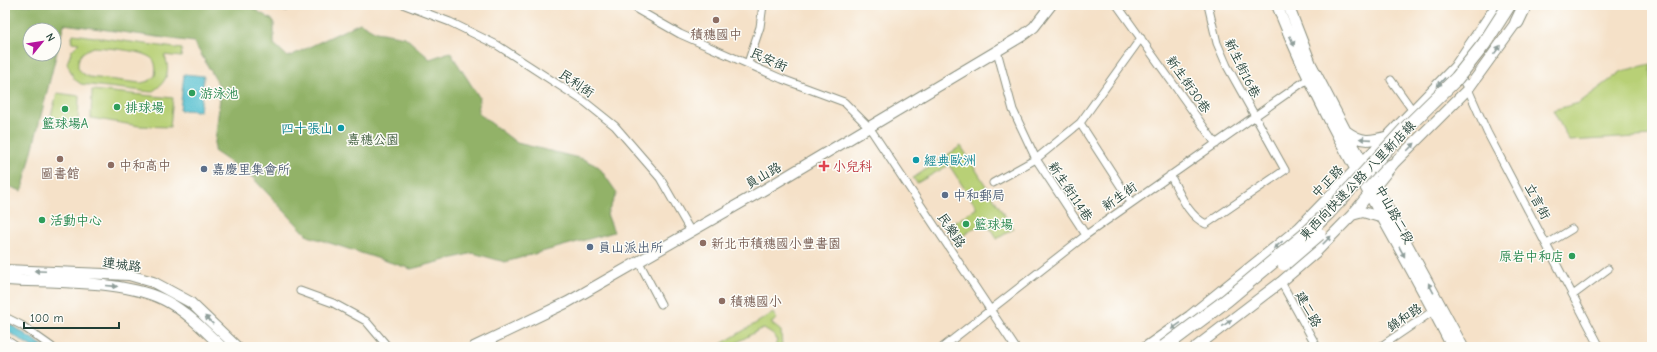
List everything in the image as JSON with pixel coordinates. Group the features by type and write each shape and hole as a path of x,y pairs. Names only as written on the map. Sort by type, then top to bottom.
{"highway":[{"name":"東西向快速公路 八里新店線","path":"1164,347 1227,300 1300,240 1329,212 1405,129 1457,78 1484,44 1509,5"},
{"name":"東西向快速公路 八里新店線","path":"1179,347 1303,249 1327,227 1410,134 1463,80 1483,54 1515,5"},
{"path":"1517,22 1525,5"}],"main road":[{"name":"員山路","path":"474,347 568,302 869,127 997,51 1034,27 1052,5"},
{"name":"中山路二段","path":"1277,5 1359,167 1438,308 1452,347"},
{"name":"中山路二段","path":"1288,5 1313,76 1344,130 1359,167"},
{"name":"中正路","path":"1146,347 1190,316 1299,228 1455,67 1497,5"},
{"path":"1196,347 1281,282 1314,253 1352,215 1394,163 1468,89 1528,5"},
{"path":"1344,130 1356,138 1364,140 1389,136"},
{"path":"1172,347 1242,294 1332,216 1366,178 1380,146"},
{"path":"1366,178 1394,163"},
{"name":"中山路二段","path":"1372,190 1383,218 1463,347"},
{"path":"1352,215 1362,212 1383,218"},
{"name":"連城路","path":"5,270 129,275 153,282 190,302 237,347"},
{"name":"連城路","path":"5,280 113,286 147,292 167,301 183,312 222,347"}],"street":[{"name":"民利街","path":"405,5 450,22 498,45 576,95 603,116 635,147 660,178 690,232"},
{"name":"民安街","path":"634,5 638,10 680,34 782,79 844,102 869,127"},
{"path":"748,63 760,27 763,5"},
{"name":"新生街30巷","path":"1117,5 1216,144"},
{"name":"新生街16巷","path":"1170,176 1188,210 1196,219 1206,224 1285,170 1233,79 1217,43 1208,5"},
{"path":"993,183 1036,159 1080,123 1141,38"},
{"name":"新生街114巷","path":"997,51 1012,110 1036,159 1086,235"},
{"name":"立言街","path":"1455,67 1468,89 1487,132 1600,347"},
{"name":"新生街","path":"943,347 990,309 1131,202 1313,76"},
{"path":"1391,80 1413,111"},
{"path":"1080,123 1131,202"},
{"name":"民樂路","path":"869,127 1015,347"},
{"path":"1547,244 1572,230"},
{"path":"639,262 662,304"},
{"path":"1573,295 1608,269"},
{"name":"建二路","path":"1281,282 1317,347"},
{"path":"300,291 333,303 366,321 388,347"},
{"name":"錦和路","path":"1380,347 1438,308"},
{"path":"5,317 21,325 52,347"},
{"path":"5,339 17,347"}],"green space":[{"name":"嘉穗公園","path":"5,5 249,6 274,21 274,44 288,57 360,23 376,32 405,37 430,59 450,52 479,97 478,113 517,143 583,159 599,167 617,193 607,214 614,232 505,262 473,253 411,269 308,236 252,177 214,151 221,89 194,42 64,24 62,32 62,22 22,22 22,62 54,62 22,191 5,185"},
{"path":"73,34 182,49 181,57 164,55 167,66 166,76 164,81 151,92 81,84 74,79 67,63 72,50 79,43 71,42","holes":["94,47 117,49 144,54 154,61 156,70 155,76 149,81 141,83 89,77 82,73 78,68 78,64 82,54"]},
{"path":"1651,64 1652,136 1569,141 1553,110 1579,103 1622,71"},
{"name":"排球場","path":"92,90 173,98 170,127 139,126 91,118"},
{"name":"籃球場A","path":"57,93 79,96 78,127 49,123"},
{"path":"961,146 1013,229 997,239 985,221 955,241 946,228 977,208 949,165 917,183 913,178"},
{"path":"773,313 777,319 771,323 781,331 782,347 775,347 777,340 775,336 764,329 759,330 729,347 716,347"}],"water":[{"name":"游泳池","path":"184,74 204,76 200,111 180,110"},
{"path":"5,321 45,347 32,347 5,330"}],"place":[{"name":"積穗國中","path":"716,20"},
{"name":"游泳池","path":"192,93"},
{"name":"排球場","path":"117,107"},
{"name":"籃球場A","path":"65,109"},
{"name":"四十張山","path":"341,128"},
{"name":"圖書館","path":"60,159"},
{"name":"經典歐洲","path":"916,160"},
{"name":"中和高中","path":"111,165"},
{"name":"小兒科","path":"824,166"},
{"name":"嘉慶里集會所","path":"204,169"},
{"name":"中和郵局","path":"945,195"},
{"name":"活動中心","path":"42,220"},
{"name":"籃球場","path":"966,224"},
{"name":"新北市積穗國小豐書園","path":"703,243"},
{"name":"員山派出所","path":"590,247"},
{"name":"原岩中和店","path":"1572,256"},
{"name":"積穗國小","path":"722,301"}]}
